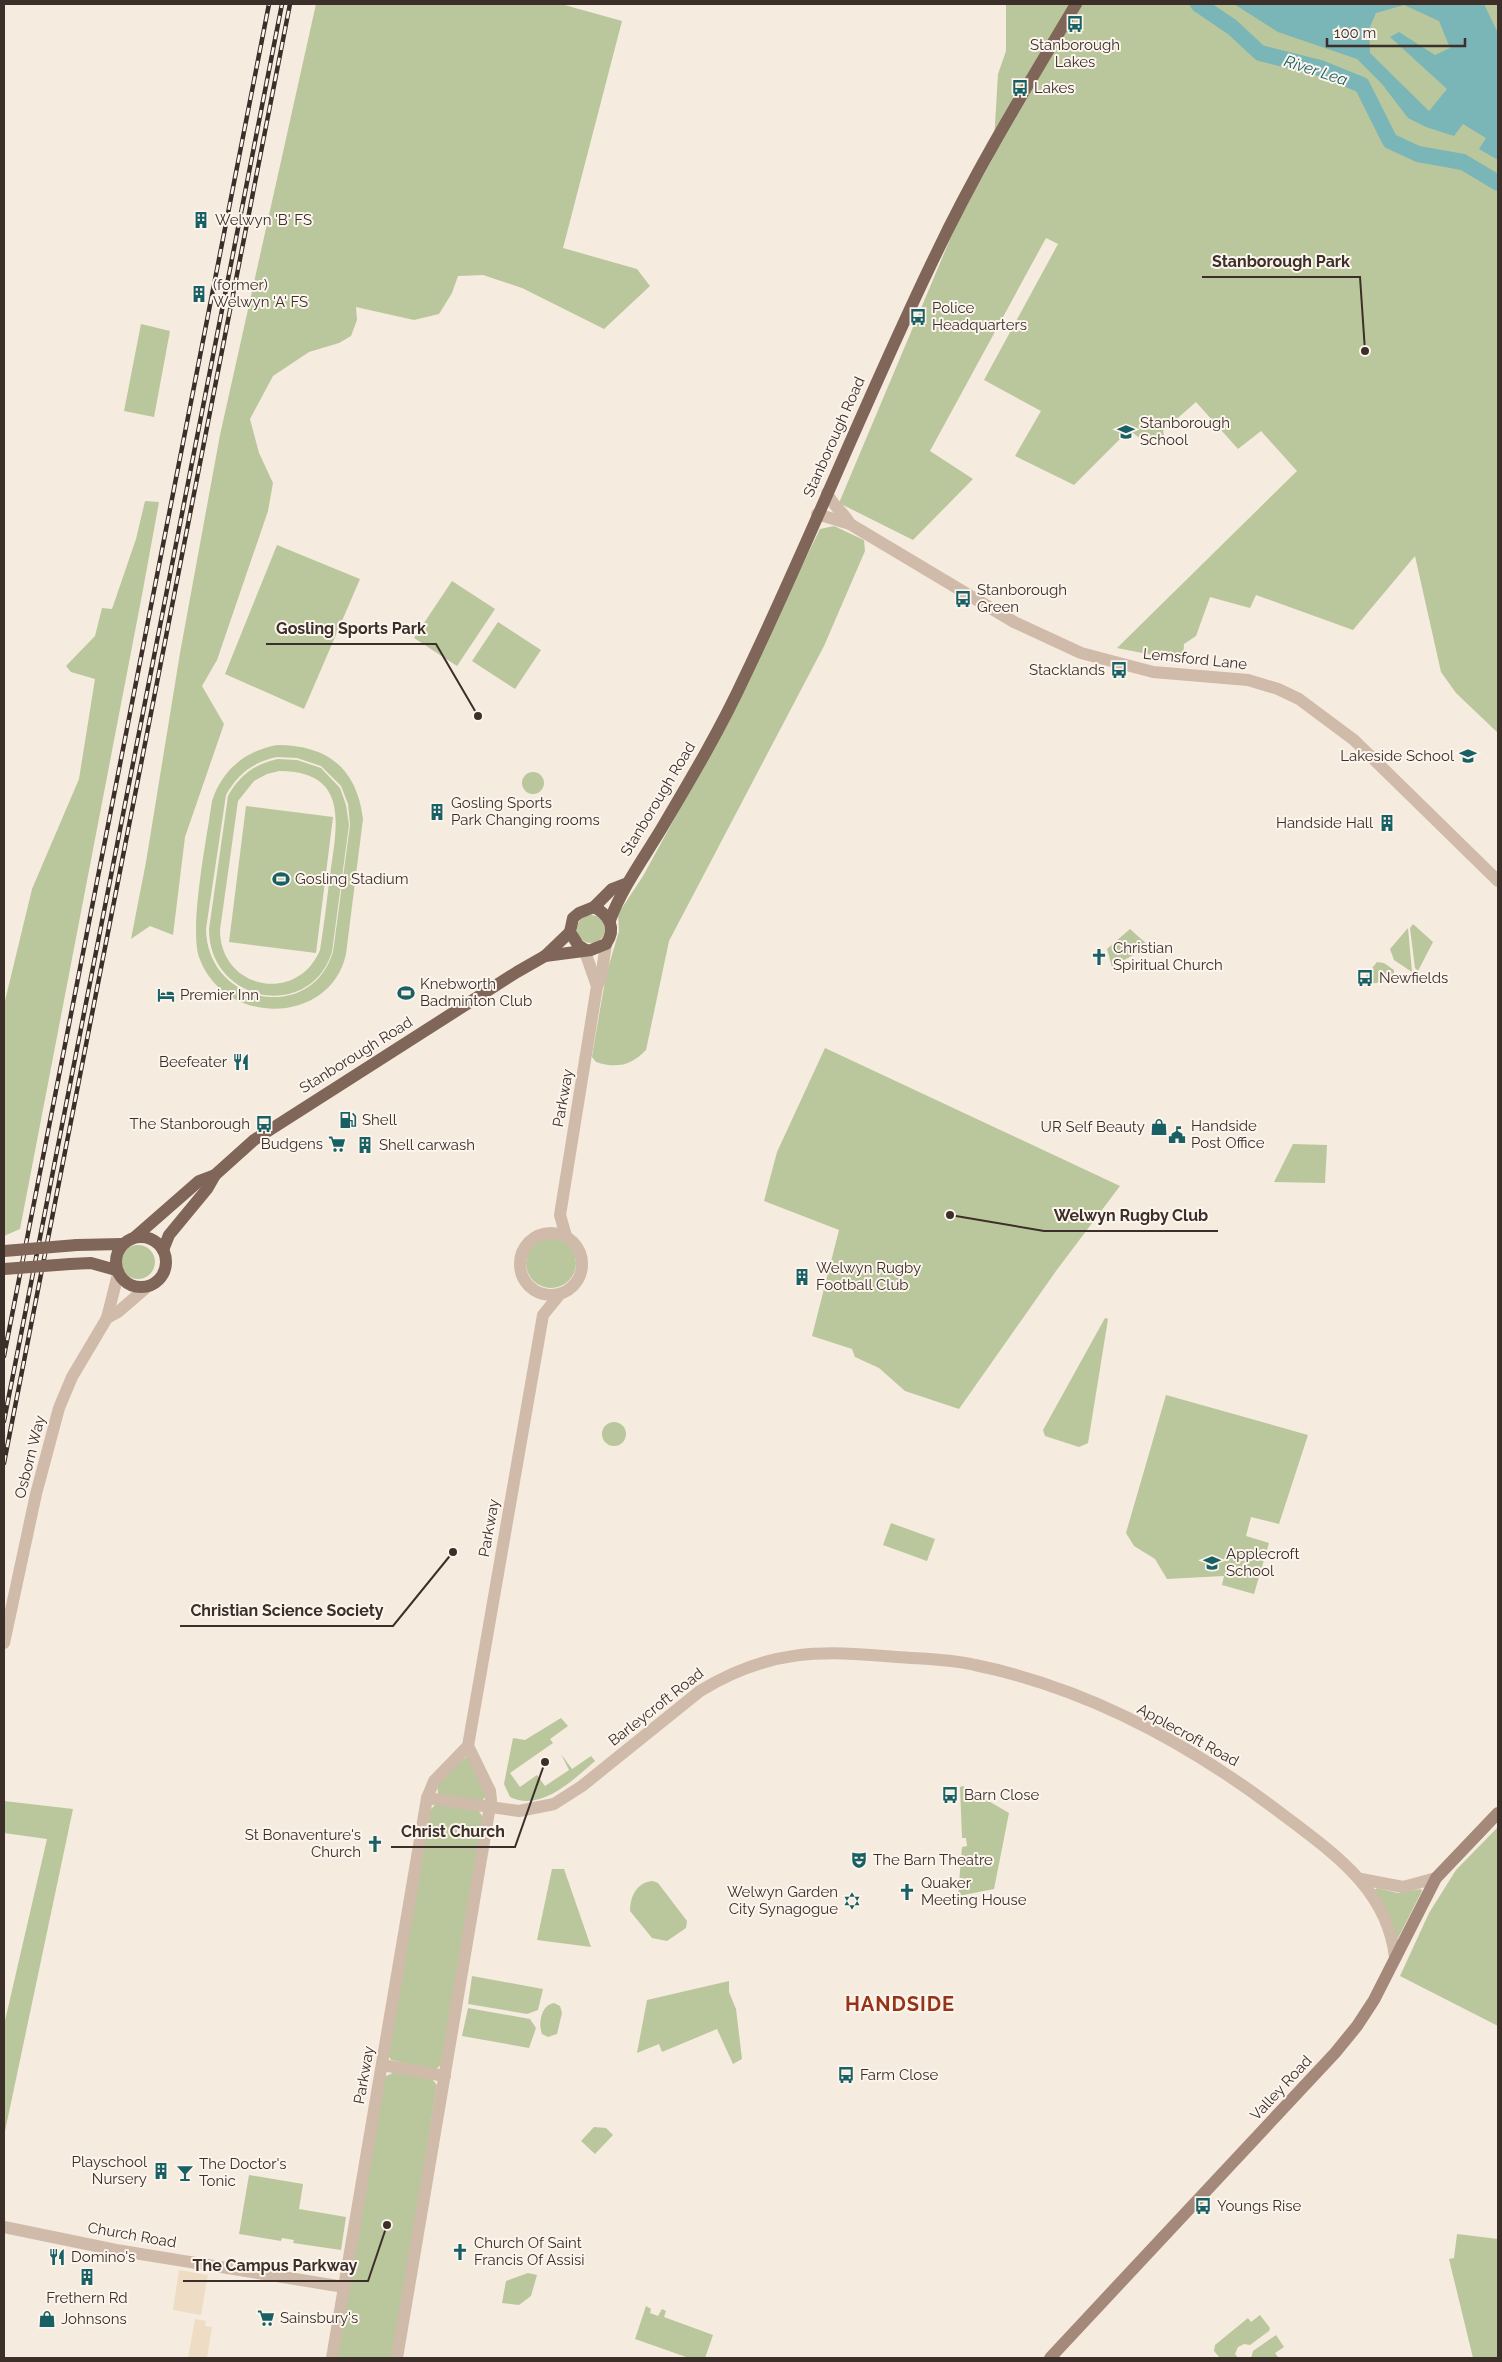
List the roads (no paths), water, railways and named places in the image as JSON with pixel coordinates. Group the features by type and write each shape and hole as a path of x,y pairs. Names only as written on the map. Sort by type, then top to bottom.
{"main road":[{"name":"Stanborough Road","path":"545,956 600,947 606,944 611,933 610,920 625,884 649,849 692,777 744,678 876,382 957,211 1076,4"},
{"name":"Stanborough Road","path":"163,1250 169,1234 208,1188 215,1175 254,1140 508,977 545,956 570,932 573,918 578,913 594,907 612,889 625,884"},
{"path":"594,907 610,920"},
{"path":"570,932 578,945 584,949"},
{"name":"Stanborough Road","path":"135,1237 200,1181 215,1175"},
{"path":"4,1251 77,1245 122,1244 135,1237 152,1239 163,1250 166,1265 160,1279 148,1287 133,1286 126,1283 117,1272 91,1262 4,1269"},
{"path":"117,1272 116,1256 122,1244"},
{"name":"Valley Road","path":"1050,2358 1335,2053 1374,2000 1436,1878 1498,1813"}],"street":[{"name":"Lemsford Lane","path":"827,493 835,508 847,517 850,524"},
{"name":"Lemsford Lane","path":"818,514 850,524 1014,622 1081,653 1152,672 1248,680 1278,689 1300,700 1354,740 1498,881"},
{"name":"Parkway","path":"566,1236 560,1214 597,986 601,978 606,944"},
{"name":"Parkway","path":"584,949 597,986"},
{"name":"Parkway","path":"544,1234 560,1214"},
{"path":"558,1233 566,1236 579,1250 582,1259 582,1268 576,1282 560,1294 546,1295 535,1290 524,1280 520,1261 528,1242 544,1234 558,1233"},
{"name":"Osborn Way","path":"4,1643 36,1494 59,1408 72,1377 107,1318 117,1272"},
{"name":"Osborn Way","path":"107,1318 118,1312 148,1287"},
{"name":"Parkway","path":"332,2358 427,1798 434,1781 468,1746 543,1315 535,1290"},
{"name":"Parkway","path":"543,1315 560,1294"},
{"name":"Barleycroft Road","path":"490,1808 526,1811 546,1806 565,1798 700,1691 729,1674 770,1660 810,1653 840,1652 973,1664"},
{"name":"Applecroft Road","path":"973,1664 1074,1696 1137,1723 1179,1745 1242,1784 1329,1849 1362,1880 1381,1909 1389,1927 1395,1958"},
{"path":"397,2358 490,1808 490,1790 468,1746"},
{"path":"427,1798 490,1808"},
{"path":"1362,1880 1403,1887 1436,1878"},
{"path":"382,2065 445,2076"},
{"name":"Church Road","path":"4,2227 116,2250 344,2288"}],"water":[{"path":"1234,4 1484,4 1498,33 1498,160 1479,149 1486,138 1463,124 1454,136 1426,127 1408,118 1382,84 1357,59 1278,32","holes":["1404,5 1439,21 1450,48 1435,55 1399,32 1390,37 1447,89 1429,111 1370,53 1369,29 1376,13"]}],"waterway":[{"name":"River Lea","path":"1198,4 1232,27 1260,53 1320,68 1362,85 1390,141 1418,154 1463,162 1498,183"}],"railway":[{"path":"4,1356 269,4"},
{"path":"4,1421 282,4"},
{"path":"4,1463 290,4"}],"place":[{"name":"Stanborough Lakes","path":"1075,24"},
{"name":"Lakes","path":"1020,88"},
{"name":"Welwyn 'B' FS","path":"201,220"},
{"name":"(former) Welwyn 'A' FS","path":"199,294"},
{"name":"Police Headquarters","path":"918,317"},
{"name":"Stanborough Park","path":"1365,351"},
{"name":"Stanborough School","path":"1126,432"},
{"name":"Stanborough Green","path":"963,599"},
{"name":"Stacklands","path":"1119,670"},
{"name":"Gosling Sports Park","path":"478,716"},
{"name":"Lakeside School","path":"1468,756"},
{"name":"Gosling Sports Park Changing rooms","path":"437,812"},
{"name":"Handside Hall","path":"1387,823"},
{"name":"Gosling Stadium","path":"281,879"},
{"name":"Christian Spiritual Church","path":"1099,957"},
{"name":"Newfields","path":"1365,978"},
{"name":"Knebworth Badminton Club","path":"406,993"},
{"name":"Premier Inn","path":"166,995"},
{"name":"Beefeater","path":"241,1062"},
{"name":"Shell","path":"348,1120"},
{"name":"The Stanborough","path":"264,1124"},
{"name":"UR Self Beauty","path":"1159,1127"},
{"name":"Handside Post Office","path":"1177,1135"},
{"name":"Budgens","path":"337,1144"},
{"name":"Shell carwash","path":"365,1145"},
{"name":"Welwyn Rugby Club","path":"950,1215"},
{"name":"Welwyn Rugby Football Club","path":"802,1277"},
{"name":"Christian Science Society","path":"453,1552"},
{"name":"Applecroft School","path":"1212,1563"},
{"name":"Christ Church","path":"545,1762"},
{"name":"Barn Close","path":"950,1795"},
{"name":"St Bonaventure's Church","path":"375,1844"},
{"name":"The Barn Theatre","path":"859,1860"},
{"name":"Quaker Meeting House","path":"907,1892"},
{"name":"Welwyn Garden City Synagogue","path":"852,1901"},
{"name":"Farm Close","path":"846,2075"},
{"name":"Playschool Nursery","path":"161,2171"},
{"name":"The Doctor's Tonic","path":"185,2173"},
{"name":"Youngs Rise","path":"1203,2206"},
{"name":"The Campus Parkway","path":"387,2225"},
{"name":"Church Of Saint Francis Of Assisi","path":"460,2252"},
{"name":"Domino's","path":"57,2257"},
{"name":"Frethern Rd","path":"87,2277"},
{"name":"Sainsbury's","path":"266,2318"},
{"name":"Johnsons","path":"47,2319"}],"district":[{"name":"HANDSIDE","path":"900,2004"}]}
